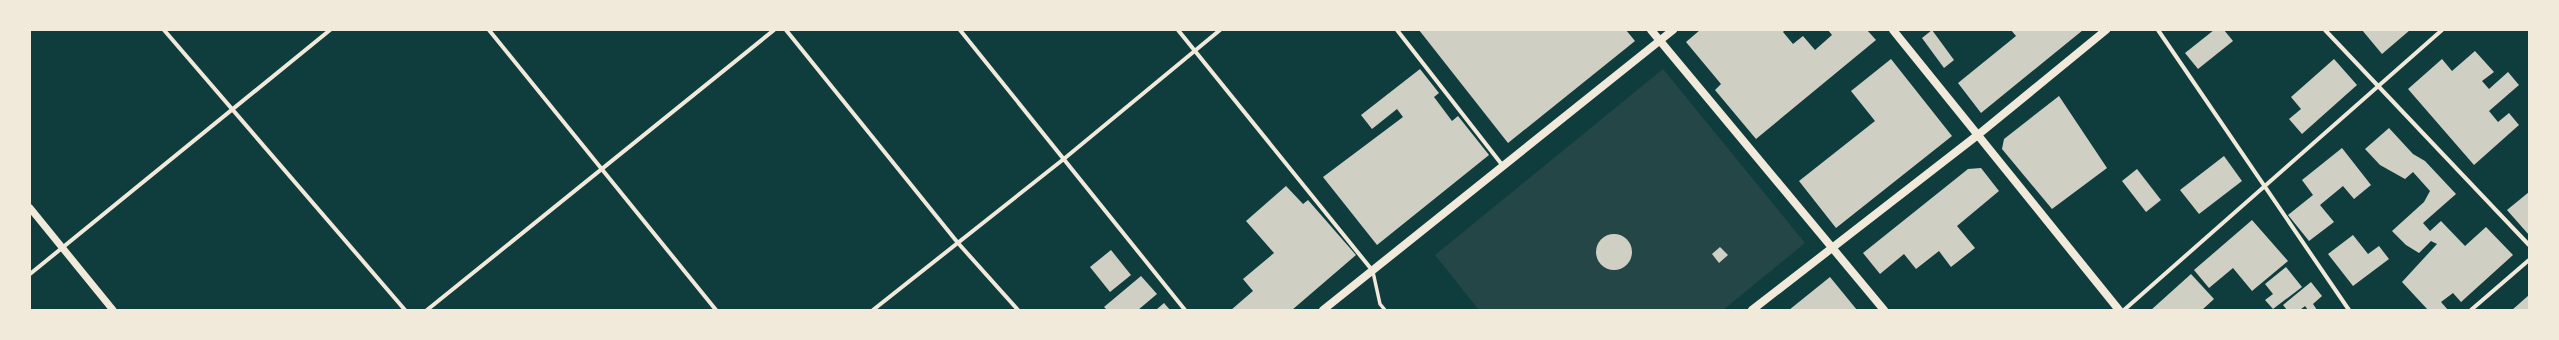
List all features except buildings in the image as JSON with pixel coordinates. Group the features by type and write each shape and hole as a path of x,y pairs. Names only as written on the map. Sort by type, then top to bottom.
{"main road":[{"path":"1651,30 1884,310"},
{"path":"1323,310 1673,30"},
{"path":"1893,30 1979,134 2119,310"},
{"path":"1752,310 1979,134 2106,30"}],"street":[{"path":"164,30 405,310"},
{"path":"30,274 330,30"},
{"path":"489,30 716,310"},
{"path":"426,310 774,30"},
{"path":"786,30 958,243 1018,310"},
{"path":"960,30 1065,158 1184,310"},
{"path":"1178,30 1373,270 1380,304 1385,310"},
{"path":"873,310 1065,158 1220,30"},
{"path":"1397,30 1503,166"},
{"path":"2158,30 2348,310"},
{"path":"2325,30 2529,245"},
{"path":"2124,310 2442,30"},
{"path":"30,208 113,310"},
{"path":"2470,310 2529,260"}],"shaded area":[{"path":"1663,69 1805,243 1723,310 1479,310 1435,255"}]}
